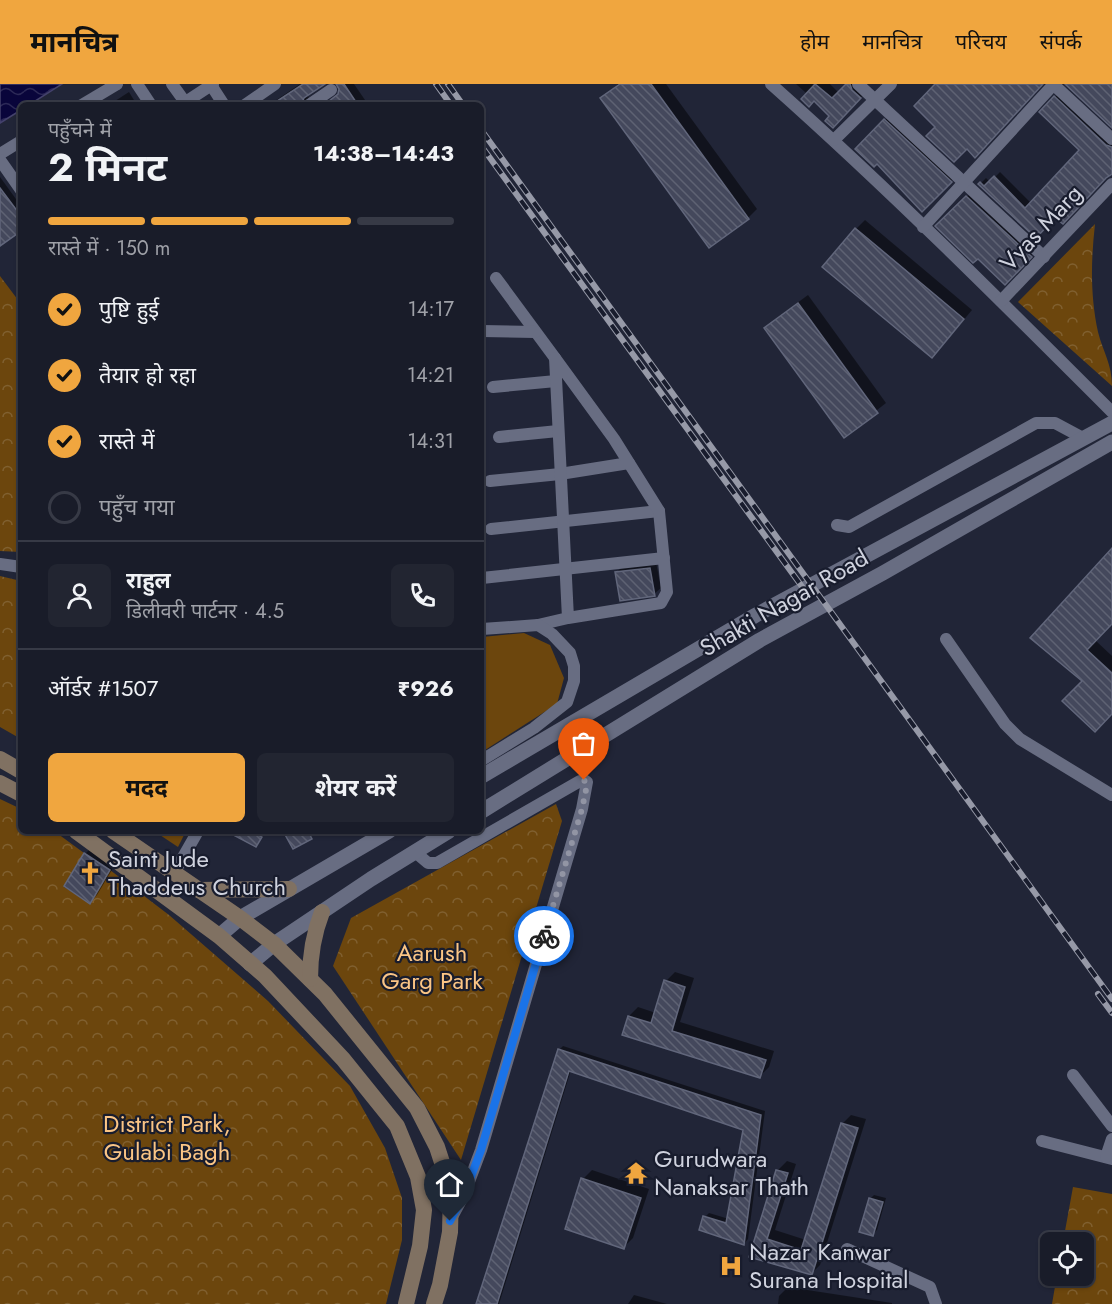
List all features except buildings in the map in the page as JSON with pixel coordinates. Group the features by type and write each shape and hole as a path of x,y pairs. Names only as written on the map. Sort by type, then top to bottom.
{"main road":[{"path":"0,759 18,769"},
{"path":"0,783 18,792"},
{"path":"80,834 219,936 265,976 343,1059 397,1126 418,1178 424,1210 420,1246 406,1304"},
{"path":"117,834 274,944 326,994 417,1108 437,1147 451,1190 450,1221 440,1285 434,1304"},
{"path":"199,890 289,889"},
{"path":"310,979 310,956 314,934 322,912"}],"street":[{"path":"87,102 117,84"},
{"path":"137,84 149,102"},
{"path":"172,84 189,102 212,85 222,102"},
{"path":"249,102 275,84"},
{"path":"771,84 834,140 1112,412"},
{"path":"858,84 1044,257"},
{"path":"834,140 891,84"},
{"path":"923,227 1053,84 1112,139"},
{"path":"313,102 331,90"},
{"path":"0,154 18,143"},
{"path":"0,160 18,186"},
{"name":"Vyas Marg","path":"1001,301 1112,184"},
{"path":"484,629 538,625 662,603 667,592 659,511 614,439 496,278"},
{"path":"484,332 536,332"},
{"path":"555,358 568,618"},
{"path":"493,387 556,381"},
{"path":"837,525 849,527 1036,423 1055,423 1083,438"},
{"name":"Shakti Nagar Road","path":"484,775 756,615 1112,423"},
{"path":"499,437 558,431"},
{"name":"Shakti Nagar Road","path":"484,810 760,640 883,573 1112,442"},
{"path":"490,481 560,474 629,463"},
{"path":"491,529 659,511"},
{"path":"484,578 664,558"},
{"path":"0,564 18,567"},
{"path":"484,759 534,728 567,702 574,681 574,666 570,653 552,634 538,625"},
{"path":"946,639 1005,724 1020,739 1112,795"},
{"path":"415,852 428,863 437,863 580,781 587,782 582,809 481,1150 464,1195 450,1221"},
{"path":"174,873 196,834"},
{"path":"219,936 240,918 384,834"},
{"path":"250,964 274,944 443,834"},
{"path":"1073,1075 1112,1126"},
{"path":"1042,1141 1109,1158 1112,1139"},
{"path":"847,1249 930,1287 936,1304"}],"green space":[{"path":"1095,224 1092,291 1098,332 1111,371 1112,386 1018,302"},
{"path":"0,276 18,300 18,552 0,551"},
{"path":"0,576 18,580 18,737 0,727"},
{"path":"524,633 550,645 564,678 557,704 484,751 484,637"},
{"name":"District Park, Gulabi Bagh","path":"0,799 18,808 18,834 58,834 84,853 64,887 90,903 110,870 169,915 268,1001 350,1086 385,1148 402,1198 402,1240 386,1304 0,1304"},
{"name":"Aarush Garg Park","path":"556,804 562,821 461,1160 333,966 351,918"},
{"path":"158,834 184,834 178,847"},
{"path":"1073,1187 1112,1194 1112,1304 1052,1304 1055,1286 1094,1286 1094,1232 1065,1232"}],"water":[{"path":"0,84 62,84 34,102 18,102 18,112 0,123"}],"railway":[{"path":"436,84 449,102"},
{"path":"448,84 461,102"},
{"path":"484,134 1112,999"},
{"path":"484,150 803,588"},
{"path":"1098,994 1112,1013"}],"way so far":[{"path":"544,936 582,809 587,785 584,780"}],"place":[{"name":"Saint Jude Thaddeus Church","path":"90,873"},
{"name":"Gurudwara Nanaksar Thath","path":"636,1173"},
{"name":"Nazar Kanwar Surana Hospital","path":"731,1266"}],"route":[{"path":"450,1221 464,1195 481,1150 544,936"}]}
